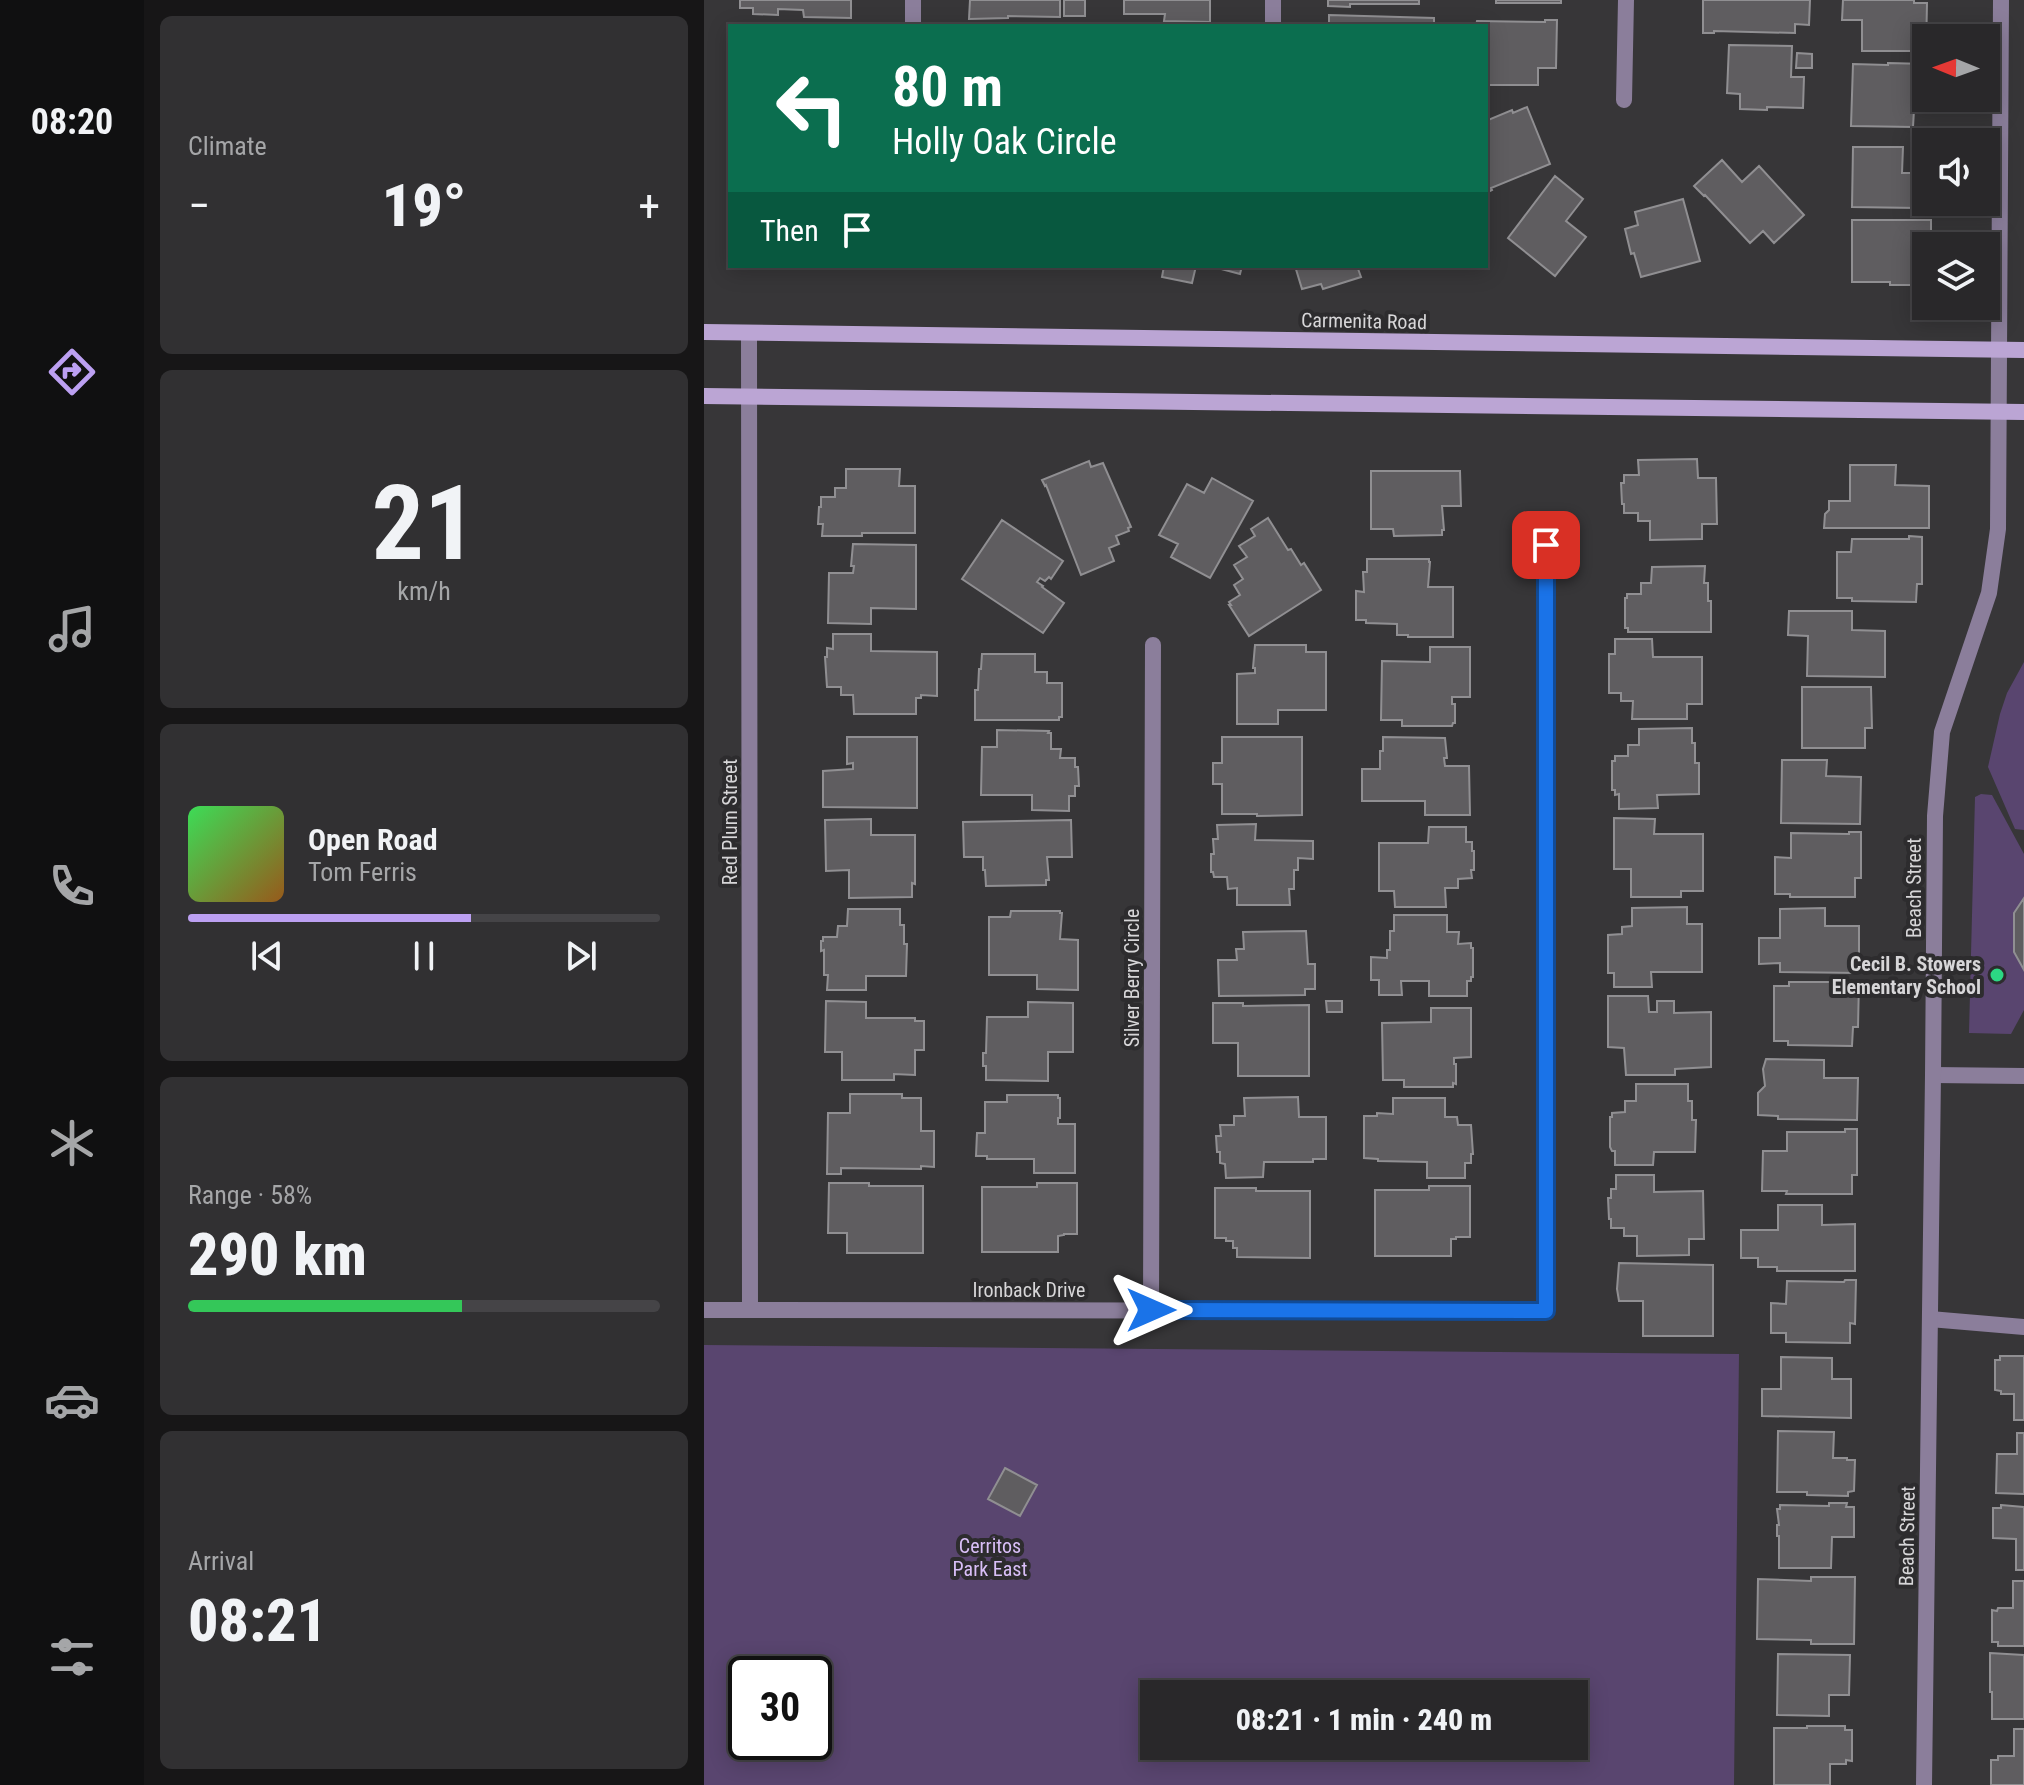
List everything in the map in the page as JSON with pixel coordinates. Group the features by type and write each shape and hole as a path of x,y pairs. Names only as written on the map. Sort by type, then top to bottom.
{"main road":[{"name":"Carmenita Road","path":"704,332 2024,350"},
{"path":"704,396 2024,412"}],"street":[{"path":"913,0 913,24"},
{"path":"1273,0 1273,24"},
{"path":"1624,100 1626,0"},
{"name":"Beach Street","path":"1924,1785 1935,816 1942,732 1989,593 1998,529 2001,0"},
{"name":"Red Plum Street","path":"749,333 750,1310"},
{"name":"Ironback Drive","path":"704,1310 1546,1311 1546,545"},
{"name":"Silver Berry Circle","path":"1151,1310 1153,645"},
{"path":"1933,1075 2024,1076"},
{"path":"1930,1319 2024,1327"}],"green space":[{"path":"2024,662 2024,830 2015,829 1988,767 2007,693"},
{"path":"1992,795 2024,854 2024,898 2014,913 2024,970 2024,1010 2011,1034 1969,1033 1975,797"},
{"name":"Cerritos Park East","path":"704,1345 1739,1354 1734,1785 704,1785"}],"building":[{"path":"740,0 851,0 851,18 804,17 803,10 778,9 778,15 753,14 753,8 740,8"},
{"path":"970,0 1060,0 1060,17 969,19"},
{"path":"1064,0 1085,0 1085,16 1064,16"},
{"path":"1124,0 1210,0 1210,22 1164,21 1165,14 1124,14"},
{"path":"1328,0 1419,0 1419,4 1350,4 1350,7 1328,6"},
{"path":"1496,0 1561,0 1561,3 1496,3"},
{"path":"1703,0 1810,0 1809,25 1795,24 1795,33 1703,33"},
{"path":"1843,0 1914,0 1914,3 1927,3 1927,24 1912,24 1912,51 1862,51 1862,20 1842,20"},
{"path":"1329,15 1434,18 1434,24 1329,24"},
{"path":"1557,20 1556,68 1538,68 1538,85 1488,85 1488,24 1476,24 1477,21"},
{"path":"1729,45 1792,46 1791,77 1804,77 1803,108 1740,109 1740,94 1727,93"},
{"path":"1797,53 1812,54 1812,68 1796,68"},
{"path":"1853,64 1912,64 1913,127 1851,126"},
{"path":"1527,107 1550,164 1491,188 1488,192 1488,120 1512,110 1513,113"},
{"path":"1853,147 1903,147 1902,173 1912,173 1912,208 1852,207"},
{"path":"1722,160 1742,182 1759,166 1804,215 1774,243 1763,231 1750,243 1694,186"},
{"path":"1555,176 1583,199 1566,221 1586,237 1555,276 1508,238"},
{"path":"1683,199 1700,261 1641,277 1625,229 1638,225 1635,212"},
{"path":"1852,220 1931,220 1931,232 1912,232 1912,285 1852,282"},
{"path":"1164,268 1196,268 1192,283 1162,277"},
{"path":"1218,268 1242,268 1240,274"},
{"path":"1296,268 1358,268 1361,277 1323,289 1321,284 1302,289"},
{"path":"1697,459 1698,478 1716,478 1717,524 1702,524 1702,539 1650,540 1650,521 1638,521 1638,513 1624,513 1621,483 1624,483 1624,475 1639,475 1638,460"},
{"path":"1089,461 1091,467 1103,463 1131,527 1129,531 1116,536 1119,544 1109,548 1114,561 1081,575 1042,480"},
{"path":"1850,465 1896,465 1895,485 1929,486 1929,528 1824,528 1829,501 1850,501"},
{"path":"846,469 900,469 899,486 915,486 915,533 822,536 823,524 818,524 821,497 835,497 835,488 846,488"},
{"path":"1371,471 1460,471 1461,506 1442,506 1442,535 1394,536 1393,529 1371,529"},
{"path":"1212,478 1253,501 1210,578 1171,557 1178,544 1159,535 1187,484 1204,493"},
{"path":"1268,518 1288,550 1291,549 1301,565 1304,563 1321,590 1249,636 1229,605 1240,595 1234,585 1243,579 1234,565 1247,557 1239,546 1255,536 1251,529"},
{"path":"1002,520 1063,561 1051,579 1049,577 1045,581 1040,578 1037,582 1064,603 1043,633 962,579"},
{"path":"1909,536 1922,537 1922,584 1917,584 1916,602 1837,598 1837,552 1851,552 1852,539 1909,539"},
{"path":"853,544 916,545 916,609 871,608 871,624 828,623 829,573 853,573"},
{"path":"1367,559 1429,559 1428,587 1453,587 1453,637 1408,637 1397,635 1397,624 1356,620 1356,591 1364,592 1363,572 1367,572"},
{"path":"1705,566 1704,583 1708,583 1708,601 1711,601 1711,632 1628,632 1625,628 1625,598 1627,594 1641,594 1641,583 1651,583 1652,567"},
{"path":"1789,611 1852,611 1852,630 1885,631 1885,677 1807,676 1808,636 1788,635"},
{"path":"833,634 871,634 871,651 937,652 937,696 921,695 921,698 916,698 916,714 854,714 853,695 841,695 841,687 827,687 825,657 827,648 833,649"},
{"path":"1615,639 1652,639 1653,657 1702,657 1702,704 1687,704 1687,719 1632,719 1633,701 1621,701 1621,693 1609,693 1609,654 1615,654"},
{"path":"1255,645 1306,645 1306,652 1326,652 1326,710 1278,710 1278,724 1237,724 1237,674 1255,673"},
{"path":"1430,647 1470,647 1470,697 1452,697 1455,723 1452,726 1402,726 1402,720 1381,720 1382,661 1430,662"},
{"path":"982,654 1035,654 1035,672 1047,672 1047,683 1062,683 1062,717 1059,720 975,720 975,690 978,690"},
{"path":"1802,687 1871,687 1872,728 1865,728 1865,748 1802,748"},
{"path":"1692,728 1695,763 1699,763 1699,794 1657,795 1658,808 1619,809 1619,794 1615,795 1615,790 1612,790 1612,761 1615,761 1615,756 1628,756 1628,745 1639,745 1639,729"},
{"path":"997,730 1049,731 1051,749 1061,749 1060,758 1075,758 1079,786 1075,786 1075,796 1069,796 1069,811 1032,810 1032,795 981,795 982,747 997,747"},
{"path":"847,737 917,737 917,808 823,807 823,771 853,769 853,763 847,764"},
{"path":"1222,737 1302,737 1302,815 1222,814 1222,784 1213,784 1213,763 1222,763"},
{"path":"1383,737 1445,738 1445,766 1469,766 1470,815 1425,815 1425,801 1362,801 1362,769 1380,769"},
{"path":"1782,760 1827,760 1826,776 1861,777 1860,824 1781,823"},
{"path":"1614,818 1655,819 1654,834 1703,834 1703,891 1681,891 1681,897 1631,897 1631,869 1614,869"},
{"path":"871,819 871,835 915,835 912,897 849,898 849,870 826,871 825,820"},
{"path":"1071,820 1072,857 1047,857 1049,880 1046,880 1046,885 986,886 983,857 964,857 963,822"},
{"path":"1256,824 1255,840 1313,841 1313,859 1298,858 1298,870 1294,870 1294,889 1289,889 1290,905 1237,905 1237,888 1228,889 1227,877 1214,877 1211,872 1213,839 1218,839 1217,825"},
{"path":"1429,827 1466,827 1466,842 1472,842 1474,851 1472,878 1458,879 1458,888 1445,888 1446,907 1395,907 1394,891 1379,891 1379,843 1428,843"},
{"path":"1861,832 1861,878 1855,878 1855,897 1790,897 1790,894 1775,894 1775,857 1791,858 1791,833"},
{"path":"2024,898 2024,970 2014,952 2014,913"},
{"path":"1687,907 1687,924 1702,924 1702,972 1651,972 1652,987 1614,987 1614,973 1608,973 1608,935 1622,934 1622,927 1632,926 1632,908"},
{"path":"1825,908 1825,926 1859,926 1859,973 1780,972 1780,963 1759,964 1759,938 1780,938 1780,909"},
{"path":"848,909 900,909 900,925 904,925 904,944 907,944 906,976 866,976 866,990 827,990 828,975 824,975 821,941 823,937 837,937 838,926 847,926"},
{"path":"1011,911 1062,913 1060,939 1078,940 1078,990 1037,989 1037,975 989,975 989,917 1010,917"},
{"path":"1394,915 1447,915 1447,932 1459,932 1458,944 1471,943 1473,948 1473,977 1467,981 1467,996 1429,996 1429,981 1401,981 1402,995 1379,995 1379,980 1371,980 1371,957 1387,958 1390,931 1394,931"},
{"path":"1306,931 1308,964 1315,964 1315,989 1305,989 1305,995 1219,996 1218,960 1237,960 1236,949 1244,949 1243,932"},
{"path":"1789,982 1859,982 1858,1027 1853,1027 1852,1046 1788,1045 1788,1041 1774,1041 1774,986 1789,986"},
{"path":"1608,996 1648,996 1649,1012 1657,1012 1657,1001 1674,1001 1674,1013 1711,1012 1711,1067 1675,1069 1675,1075 1626,1075 1624,1048 1608,1047"},
{"path":"826,1001 866,1002 866,1018 915,1018 915,1021 924,1021 924,1050 915,1050 915,1075 894,1074 894,1080 842,1080 842,1052 825,1052"},
{"path":"1326,1001 1342,1001 1342,1012 1327,1012"},
{"path":"1028,1002 1073,1003 1073,1052 1048,1052 1048,1081 986,1080 983,1053 986,1053 987,1017 1028,1017"},
{"path":"1213,1003 1309,1005 1309,1076 1238,1076 1238,1043 1213,1043"},
{"path":"1431,1008 1471,1008 1471,1057 1454,1058 1456,1084 1453,1083 1453,1087 1404,1087 1404,1080 1383,1080 1382,1023 1431,1022"},
{"path":"1766,1059 1824,1060 1824,1078 1858,1078 1857,1120 1778,1119 1778,1116 1758,1115 1758,1093 1765,1086 1763,1069"},
{"path":"1636,1084 1688,1084 1692,1120 1696,1120 1695,1152 1654,1152 1653,1165 1615,1165 1615,1151 1610,1147 1610,1117 1612,1113 1625,1112 1625,1101 1636,1101"},
{"path":"850,1094 902,1094 902,1098 921,1098 921,1131 934,1131 934,1167 841,1168 841,1174 827,1174 828,1113 850,1113"},
{"path":"1007,1095 1058,1095 1058,1124 1075,1124 1075,1173 1034,1173 1034,1159 987,1159 987,1156 976,1156 977,1133 985,1133 985,1102 1007,1102"},
{"path":"1298,1097 1299,1117 1326,1117 1326,1159 1264,1162 1263,1177 1226,1178 1225,1164 1220,1163 1220,1152 1217,1152 1216,1136 1221,1136 1220,1125 1234,1125 1234,1116 1245,1116 1244,1098"},
{"path":"1393,1098 1445,1098 1445,1117 1457,1117 1458,1125 1471,1125 1473,1154 1471,1163 1465,1163 1465,1178 1427,1178 1427,1162 1364,1158 1364,1116 1393,1114"},
{"path":"1845,1129 1857,1129 1857,1175 1852,1175 1852,1194 1762,1191 1763,1151 1787,1151 1787,1132 1845,1132"},
{"path":"1616,1175 1654,1175 1654,1192 1703,1191 1704,1239 1689,1239 1689,1255 1637,1256 1637,1236 1624,1236 1624,1228 1611,1228 1608,1198 1611,1198 1611,1189 1616,1189"},
{"path":"829,1183 923,1186 923,1253 847,1253 847,1233 828,1233"},
{"path":"1037,1183 1077,1183 1077,1234 1058,1236 1058,1252 982,1252 982,1187 1037,1187"},
{"path":"1429,1186 1470,1186 1470,1237 1451,1239 1451,1256 1375,1256 1375,1190 1429,1190"},
{"path":"1215,1188 1310,1191 1310,1258 1237,1257 1233,1241 1215,1238"},
{"path":"1778,1205 1822,1205 1822,1225 1855,1224 1855,1271 1777,1271 1777,1267 1758,1267 1758,1258 1741,1258 1741,1230 1778,1230"},
{"path":"1619,1263 1713,1265 1713,1336 1643,1336 1643,1301 1619,1301"},
{"path":"1856,1280 1855,1324 1850,1323 1850,1343 1786,1342 1786,1333 1771,1333 1771,1303 1786,1304 1787,1281"},
{"path":"2000,1356 2024,1356 2024,1420 2014,1420 2014,1394 2001,1394 2001,1391 1995,1390 1995,1360 2000,1360"},
{"path":"1781,1357 1832,1358 1832,1379 1851,1379 1851,1418 1762,1416 1762,1389 1781,1389"},
{"path":"1778,1431 1834,1432 1833,1458 1855,1460 1854,1491 1848,1492 1848,1496 1777,1492"},
{"path":"2017,1433 2024,1433 2024,1494 1996,1493 1997,1454 2017,1454"},
{"path":"1005,1468 1037,1485 1020,1516 988,1499"},
{"path":"1829,1503 1847,1503 1846,1507 1854,1507 1854,1537 1832,1537 1831,1568 1779,1568 1777,1509 1780,1505 1829,1506"},
{"path":"2001,1505 2024,1507 2024,1570 2016,1570 2016,1539 1993,1538 1993,1508 2001,1508"},
{"path":"1811,1577 1855,1577 1854,1644 1757,1639 1758,1579 1811,1581"},
{"path":"2013,1581 2024,1581 2024,1646 1998,1646 1998,1642 1992,1642 1992,1610 2013,1608"},
{"path":"1990,1653 2024,1655 2024,1719 1992,1719"},
{"path":"1778,1654 1850,1655 1849,1695 1829,1695 1829,1716 1777,1715"},
{"path":"1845,1726 1845,1730 1852,1730 1852,1761 1830,1764 1830,1785 1774,1785 1774,1728"},
{"path":"2014,1729 2024,1729 2024,1785 1991,1785 1991,1760 1998,1760 1998,1756 2014,1756"}],"place":[{"name":"Cecil B. Stowers Elementary School","path":"1997,975"}],"route":[{"path":"1151,1310 1546,1311 1546,545"}]}
